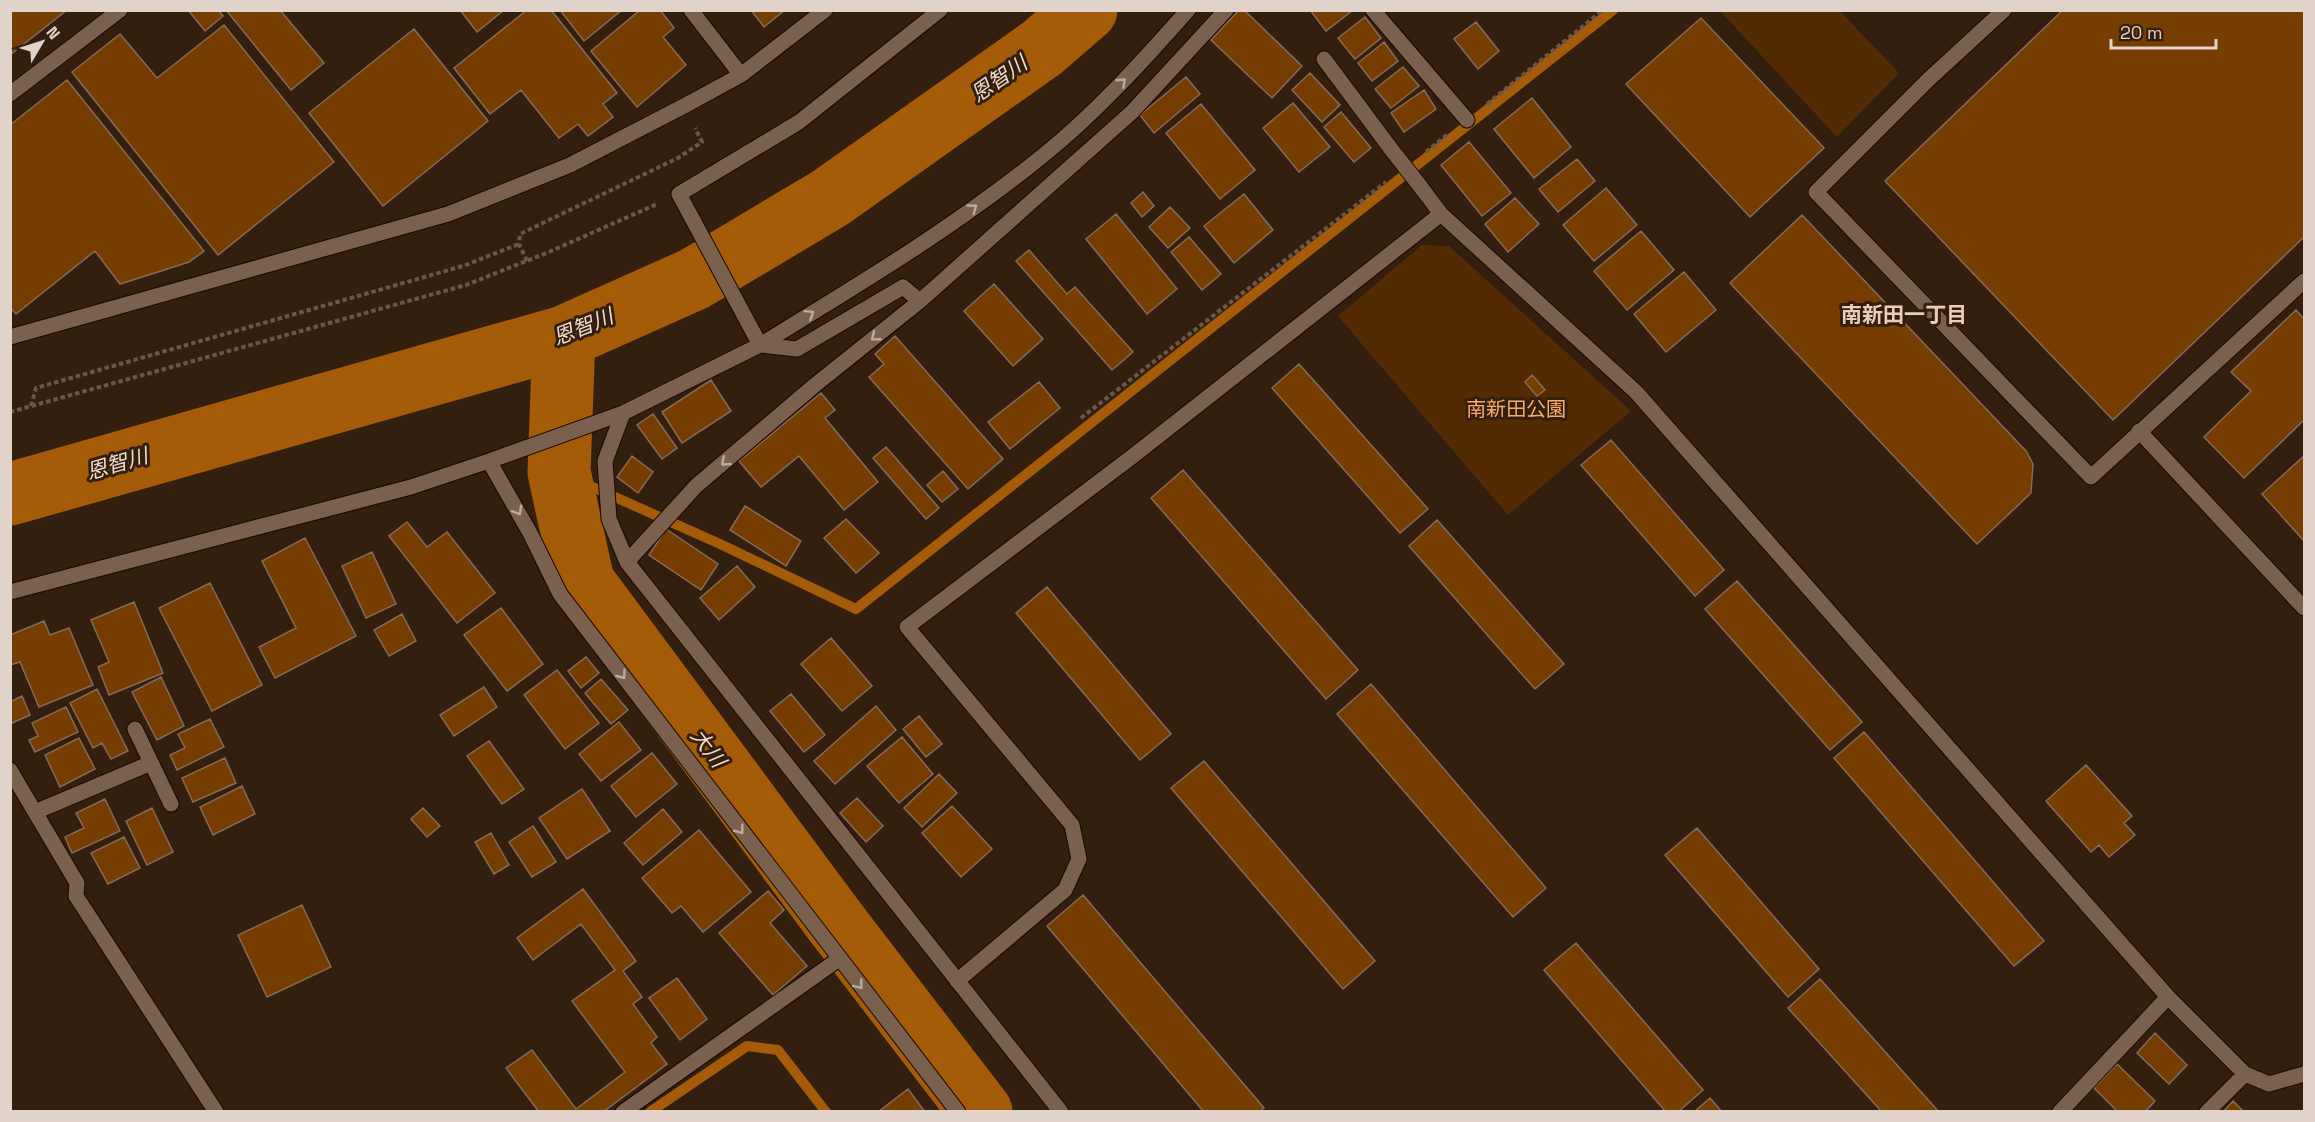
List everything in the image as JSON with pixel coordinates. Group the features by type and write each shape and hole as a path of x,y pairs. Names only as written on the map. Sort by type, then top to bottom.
{"street":[{"path":"10,94 120,10"},
{"path":"691,10 741,75"},
{"path":"10,337 448,214 570,165 684,106 741,75 825,10"},
{"path":"760,345 678,194 799,122 940,10"},
{"path":"10,592 411,487 623,413 760,345 928,241 1041,157 1139,65 1188,10"},
{"path":"627,562 696,486 920,300 1132,112 1226,10"},
{"path":"1373,10 1467,120"},
{"path":"2004,10 1928,80 1816,192 2091,477 2304,281"},
{"path":"1324,59 1441,214 1636,392 2168,997 2245,1074 2269,1084 2304,1074"},
{"path":"957,981 1065,890 1079,859 1072,825 907,627 1133,456 1441,214"},
{"path":"760,345 797,349 903,287 920,300"},
{"path":"623,413 605,461 609,519 627,562 1061,1112"},
{"path":"2139,431 2304,608"},
{"path":"489,461 530,533 560,594 958,1112"},
{"path":"135,729 171,804"},
{"path":"36,812 151,763"},
{"path":"10,770 77,883 76,896 216,1112"},
{"path":"623,1112 839,959"},
{"path":"2060,1112 2168,997"},
{"path":"2207,1112 2245,1074"}],"path":[{"path":"1420,156 1603,10"},
{"path":"527,261 519,244 520,234 678,158 702,142 684,106"},
{"path":"1081,418 1392,178"},
{"path":"10,412 466,285 527,261 678,194"},
{"path":"30,406 36,388 463,266 519,244"}],"green space":[{"path":"1720,11 1840,11 1899,73 1837,137"},
{"name":"南新田公園","path":"1422,245 1449,246 1631,411 1508,515 1338,316"}],"building":[{"path":"10,10 67,10 10,55"},
{"path":"188,10 218,10 223,16 205,31"},
{"path":"226,10 280,10 324,63 291,90"},
{"path":"460,10 504,10 477,32"},
{"path":"527,10 551,10 617,93 603,104 613,117 588,136 578,124 559,138 521,90 490,114 454,68"},
{"path":"560,10 622,10 584,41"},
{"path":"640,10 660,10 674,28 663,37 686,65 637,107 591,51"},
{"path":"751,10 785,10 764,27"},
{"path":"1239,10 1244,10 1302,66 1272,98 1211,40"},
{"path":"1310,10 1352,10 1352,11 1326,31"},
{"path":"2063,10 2304,10 2304,237 2113,420 1885,181"},
{"path":"1365,17 1381,38 1355,59 1338,38"},
{"path":"1701,18 1824,148 1750,217 1626,84"},
{"path":"1476,22 1499,51 1478,69 1454,39"},
{"path":"224,25 334,162 218,255 72,72 120,34 157,78"},
{"path":"414,29 488,121 383,206 309,113"},
{"path":"1384,42 1398,61 1372,81 1358,63"},
{"path":"1403,67 1419,86 1391,108 1375,89"},
{"path":"1310,73 1340,105 1322,122 1292,90"},
{"path":"1186,77 1200,94 1154,133 1140,115"},
{"path":"67,80 204,251 189,262 120,284 95,251 16,314 10,307 10,125"},
{"path":"1424,90 1436,109 1404,132 1391,113"},
{"path":"1532,98 1571,147 1534,178 1494,129"},
{"path":"1293,103 1330,147 1299,172 1263,128"},
{"path":"1201,104 1255,170 1220,199 1166,133"},
{"path":"1341,112 1371,148 1354,162 1324,127"},
{"path":"1469,142 1511,193 1482,216 1441,165"},
{"path":"1577,159 1595,181 1558,212 1539,189"},
{"path":"1606,188 1637,225 1594,261 1563,225"},
{"path":"1143,192 1154,206 1142,217 1131,203"},
{"path":"1244,194 1273,230 1234,263 1204,226"},
{"path":"1515,198 1539,224 1508,252 1485,224"},
{"path":"1170,207 1190,228 1168,248 1149,227"},
{"path":"1116,214 1177,289 1147,314 1086,239"},
{"path":"1802,215 2026,451 2033,464 2031,493 1977,544 1730,283"},
{"path":"1641,231 1674,270 1627,310 1594,271"},
{"path":"1189,237 1221,274 1202,290 1171,252"},
{"path":"1029,250 1067,294 1075,287 1133,352 1112,370 1016,261"},
{"path":"1684,272 1716,310 1666,352 1634,314"},
{"path":"994,284 1043,339 1013,366 964,311"},
{"path":"2296,310 2304,319 2304,420 2244,478 2204,437 2251,391 2231,372"},
{"path":"895,336 1003,459 968,489 869,377 884,364 875,354"},
{"path":"1299,364 1428,509 1400,533 1272,388"},
{"path":"1532,375 1545,390 1537,396 1525,382"},
{"path":"711,380 731,411 682,443 662,412"},
{"path":"1039,382 1060,408 1010,449 988,422"},
{"path":"821,393 835,410 825,418 878,482 844,510 799,456 761,487 739,461"},
{"path":"653,414 677,448 662,459 637,425"},
{"path":"1611,440 1724,570 1695,596 1581,465"},
{"path":"886,447 939,508 926,519 873,458"},
{"path":"632,456 653,472 638,493 617,477"},
{"path":"2304,456 2304,541 2262,494"},
{"path":"1183,470 1358,670 1326,699 1151,498"},
{"path":"943,471 958,489 942,502 927,485"},
{"path":"745,506 801,541 786,566 730,530"},
{"path":"846,519 879,553 856,573 824,538"},
{"path":"1437,520 1564,664 1535,689 1409,546"},
{"path":"407,522 427,547 447,532 495,593 457,623 389,536"},
{"path":"666,529 718,564 701,590 649,555"},
{"path":"305,538 356,636 275,678 259,647 296,628 262,561"},
{"path":"372,552 396,604 366,618 342,566"},
{"path":"737,566 755,587 719,620 700,598"},
{"path":"1737,581 1862,722 1830,750 1705,609"},
{"path":"210,583 262,685 212,711 159,608"},
{"path":"1047,587 1171,734 1140,760 1016,613"},
{"path":"134,602 163,673 109,695 98,667 109,662 91,620"},
{"path":"501,608 543,664 507,691 464,635"},
{"path":"402,614 416,641 389,656 374,630"},
{"path":"44,621 50,635 69,628 93,685 39,707 20,662 10,665 10,635"},
{"path":"831,638 872,686 842,711 801,664"},
{"path":"586,657 599,673 581,688 568,671"},
{"path":"557,670 599,723 565,749 524,695"},
{"path":"161,677 184,726 157,740 132,692"},
{"path":"601,679 628,710 611,724 585,693"},
{"path":"1371,684 1546,888 1513,917 1337,714"},
{"path":"484,687 497,707 454,736 440,715"},
{"path":"97,689 128,751 111,759 102,743 93,748 70,703"},
{"path":"791,694 825,735 804,752 770,711"},
{"path":"22,696 30,715 10,724 10,702"},
{"path":"876,706 896,730 835,784 814,761"},
{"path":"66,707 78,732 35,752 29,740 38,736 32,723"},
{"path":"919,716 942,744 926,757 903,729"},
{"path":"210,719 224,747 177,770 170,755 185,748 178,734"},
{"path":"619,722 641,750 601,781 579,754"},
{"path":"1864,732 2044,941 2014,966 1834,758"},
{"path":"902,737 933,774 899,803 867,766"},
{"path":"79,738 95,769 60,787 45,755"},
{"path":"489,741 524,789 502,804 467,756"},
{"path":"652,753 677,784 636,817 611,786"},
{"path":"225,758 236,783 193,802 182,778"},
{"path":"1204,761 1375,961 1343,989 1171,788"},
{"path":"2086,765 2132,816 2124,823 2135,835 2109,857 2099,845 2091,852 2046,801"},
{"path":"939,774 957,793 922,827 904,808"},
{"path":"242,786 255,814 213,835 200,807"},
{"path":"582,789 610,831 567,859 539,818"},
{"path":"857,798 883,826 866,842 840,813"},
{"path":"105,799 120,831 72,853 65,837 84,828 76,813"},
{"path":"952,806 992,849 961,877 922,833"},
{"path":"152,808 173,852 147,865 126,821"},
{"path":"423,808 440,826 427,837 411,819"},
{"path":"663,809 682,832 643,865 624,843"},
{"path":"533,826 556,862 532,877 509,842"},
{"path":"1697,828 1819,969 1788,997 1665,855"},
{"path":"699,830 751,892 703,932 681,906 672,913 642,878"},
{"path":"491,833 509,865 494,874 475,842"},
{"path":"124,837 140,868 108,884 91,853"},
{"path":"583,889 636,961 623,971 642,997 633,1004 657,1037 651,1043 667,1064 603,1112 539,1112 506,1068 532,1050 576,1109 625,1072 572,1001 615,970 581,924 533,960 517,938"},
{"path":"768,891 784,910 770,923 807,966 773,995 719,933"},
{"path":"1083,895 1264,1108 1259,1112 1204,1112 1047,926"},
{"path":"302,905 331,967 267,997 238,935"},
{"path":"1576,943 1703,1090 1678,1112 1666,1112 1544,970"},
{"path":"677,978 707,1019 680,1040 649,998"},
{"path":"1820,979 1939,1112 1882,1112 1788,1008"},
{"path":"2155,1033 2187,1065 2169,1084 2137,1053"},
{"path":"2117,1064 2155,1101 2145,1112 2118,1112 2094,1088"},
{"path":"908,1089 925,1112 878,1112"},
{"path":"1710,1098 1722,1112 1694,1112"},
{"path":"2233,1101 2244,1112 2223,1112"}],"waterway":[{"name":"恩智川","path":"10,494 564,337 694,279 830,198 1042,48 1086,10"},
{"path":"559,472 720,544 856,609 1613,10"},
{"name":"大川","path":"564,337 559,472 583,582 836,923 981,1112"},
{"path":"650,1112 747,1046 778,1050 826,1112"}],"district":[{"name":"南新田一丁目","path":"1904,315"}]}
